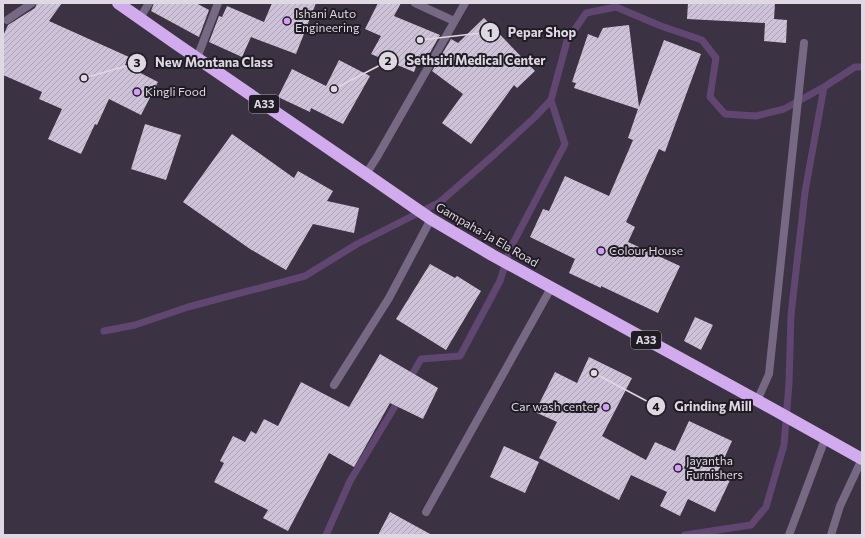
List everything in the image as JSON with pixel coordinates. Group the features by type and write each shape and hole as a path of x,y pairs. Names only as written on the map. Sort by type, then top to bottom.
{"highway":[{"name":"Gampaha-Ja Ela Road","path":"118,3 431,219 551,288 801,424 862,459"}],"street":[{"path":"7,20 32,3"},
{"path":"140,18 149,3"},
{"path":"197,58 218,3"},
{"path":"415,3 454,21"},
{"path":"366,174 465,3"},
{"path":"757,401 769,374 804,43"},
{"path":"334,385 389,298 431,219"},
{"path":"426,512 551,288"},
{"path":"789,535 825,439"},
{"path":"831,535 840,506 862,459"}],"building":[{"path":"37,3 62,3 49,21 129,57 125,65 158,82 141,115 109,99 81,154 48,139 62,109 39,99 42,92 3,75 3,36 8,25 35,8"},
{"path":"154,3 196,3 209,10 199,37 151,11"},
{"path":"272,3 316,3 296,54 251,37 242,57 209,42 219,16 222,17 227,6 264,22"},
{"path":"378,3 401,3 394,16 440,35 423,65 418,61 414,72 371,54 381,36 365,29"},
{"path":"688,3 775,3 774,19 787,20 786,43 764,41 765,23 687,19"},
{"path":"484,18 535,71 517,88 514,85 471,144 442,123 463,94 432,71 451,39 458,43"},
{"path":"629,25 639,107 664,40 701,54 665,152 659,149 626,222 635,227 628,242 680,266 658,313 601,286 601,288 569,273 575,259 530,237 543,209 549,211 565,176 609,196 633,140 628,138 638,109 574,88 576,83 572,82 588,34 598,38 603,28"},
{"path":"339,60 370,76 343,124 311,108 310,112 278,97 292,69 326,86"},
{"path":"145,124 181,135 166,180 131,169"},
{"path":"232,134 294,178 298,171 333,191 327,201 359,208 354,233 313,224 286,270 250,249 183,202"},
{"path":"430,264 455,278 457,276 481,291 446,350 396,319"},
{"path":"695,317 713,325 701,350 684,341"},
{"path":"380,354 438,388 423,419 390,403 354,467 329,453 288,531 263,518 268,510 214,482 224,463 220,461 233,436 245,442 251,431 256,434 264,419 278,426 301,382 349,407"},
{"path":"589,357 632,378 602,436 646,460 655,442 675,451 689,421 732,441 718,472 731,478 715,512 688,499 680,516 660,506 667,492 631,475 619,500 539,458 557,422 535,412 555,372 577,383"},
{"path":"504,446 539,462 525,493 490,477"},
{"path":"390,512 432,535 378,535"}],"waterway":[{"path":"104,331 135,325 188,307 305,276 357,244 440,202 496,153 551,100 567,41 586,13 616,7 661,26 702,40 716,58 710,97 725,114 756,116 784,109 824,87 855,67 862,67"},
{"path":"685,535 751,525 766,507 784,445 789,383 791,315 805,192 824,87"},
{"path":"408,382 421,359 460,356 500,281 510,249 565,144 551,100"},
{"path":"326,535 350,481 400,398"}],"place":[{"name":"Ishani Auto Engineering","path":"287,21"},
{"name":"Pepar Shop","path":"420,40"},
{"name":"New Montana Class","path":"84,78"},
{"name":"Sethsiri Medical Center","path":"334,89"},
{"name":"Kingli Food","path":"137,92"},
{"name":"Colour House","path":"601,251"},
{"name":"Grinding Mill","path":"594,373"},
{"name":"Car wash center","path":"606,407"},
{"name":"Jayantha Furnishers","path":"678,468"}]}
